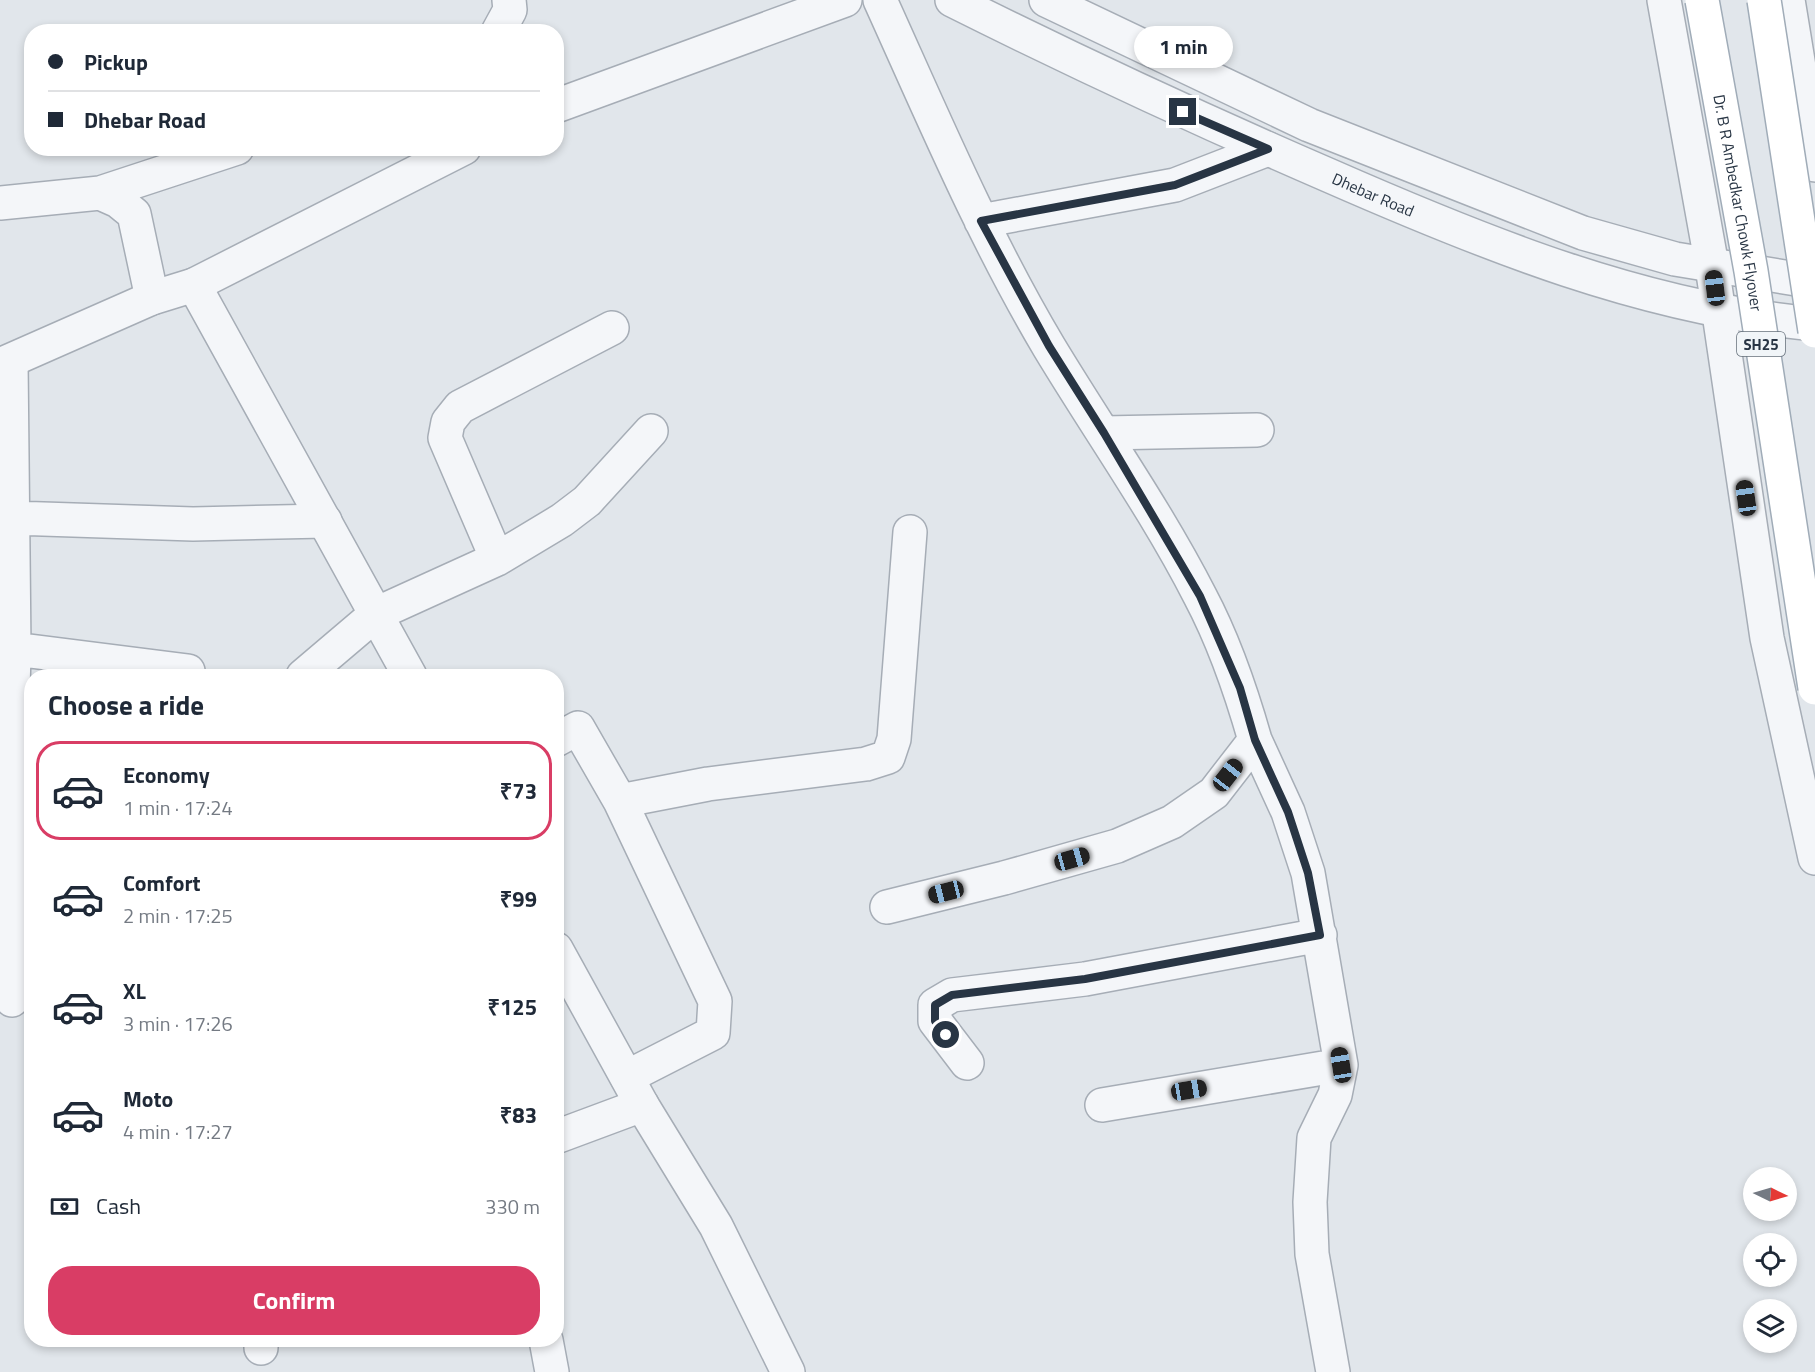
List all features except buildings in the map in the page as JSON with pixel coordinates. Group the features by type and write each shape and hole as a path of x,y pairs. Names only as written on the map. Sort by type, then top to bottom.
{"main road":[{"name":"Dr. B R Ambedkar Chowk Flyover","path":"1702,0 1751,272 1815,688"},
{"path":"1764,0 1815,331"}],"street":[{"path":"502,24 510,10 509,0"},
{"path":"564,103 844,0"},
{"path":"880,0 981,221 1049,346 1104,433 1200,596 1240,688 1255,740 1288,812 1305,862 1320,935 1341,1065 1335,1095 1314,1138 1310,1202 1312,1254 1333,1372"},
{"name":"Dhebar Road","path":"952,0 1214,127 1491,244 1613,285 1764,320 1815,324"},
{"path":"1046,0 1309,125 1583,233 1675,259 1815,282"},
{"path":"1664,0 1712,266 1767,638 1815,858"},
{"path":"1788,0 1815,165"},
{"path":"981,221 1175,185 1268,149"},
{"path":"0,203 100,193 213,156"},
{"path":"14,997 4,914 14,649 13,519 6,363 152,298 194,285 448,156"},
{"path":"100,193 118,201 134,214 152,298"},
{"path":"194,285 406,669"},
{"path":"497,559 445,438 448,422 460,407 612,328"},
{"path":"311,669 376,614 497,559 562,520 587,501 651,430"},
{"path":"1104,433 1257,430"},
{"path":"13,519 193,524 325,521"},
{"path":"620,801 708,784 866,764 888,758 894,739 910,532"},
{"path":"14,649 172,669"},
{"path":"564,736 578,728 620,801 715,1001 713,1033 635,1091 564,1132"},
{"path":"886,907 1005,878 1117,846 1172,822 1214,793 1255,740"},
{"path":"967,1063 935,1021 935,1005 952,995 1085,979 1320,935"},
{"path":"564,963 635,1091 716,1226 788,1372"},
{"path":"1102,1105 1341,1065"},
{"path":"547,1347 552,1372"}],"route":[{"path":"946,1035 935,1021 935,1005 952,995 1085,979 1320,935 1308,873 1288,812 1255,740 1240,688 1200,596 1104,433 1049,346 981,221 1175,185 1268,149 1183,112"}]}
